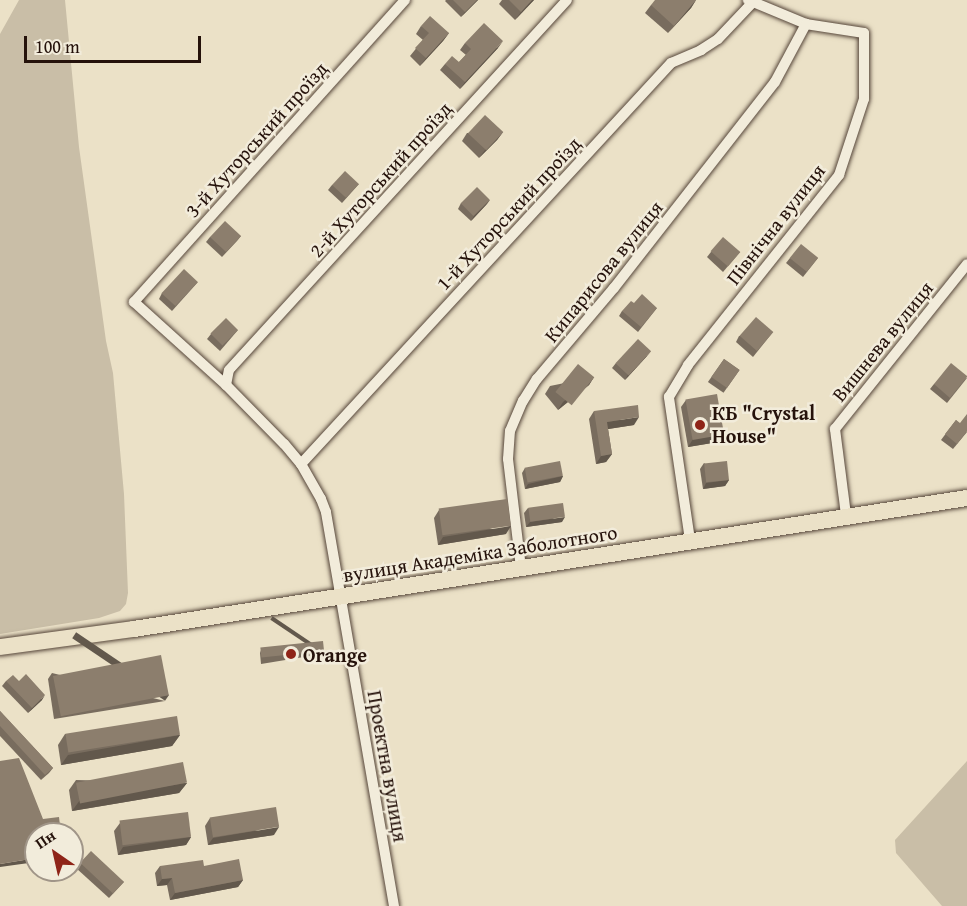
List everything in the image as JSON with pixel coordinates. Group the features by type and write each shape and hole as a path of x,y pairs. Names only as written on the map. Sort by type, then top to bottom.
{"main road":[{"name":"вулиця Академіка Заболотного","path":"0,647 967,498"}],"street":[{"name":"3-й Хуторський проїзд","path":"134,302 405,0"},
{"name":"2-й Хуторський проїзд","path":"226,385 229,370 567,0"},
{"name":"Північна вулиця","path":"690,540 669,397 688,365 839,175 864,99 864,33 806,24 751,1"},
{"name":"1-й Хуторський проїзд","path":"301,464 671,63 701,50 718,39 751,1"},
{"name":"Кипарисова вулиця","path":"521,568 508,459 510,431 523,401 537,379 621,279 775,82 806,24"},
{"name":"Вишнева вулиця","path":"846,515 835,429 967,264"},
{"name":"Проектна вулиця","path":"134,302 226,385 301,464 326,512 394,906"}],"shaded area":[{"path":"19,0 65,0 79,147 106,341 113,373 124,494 128,593 126,604 120,611 99,618 0,634 0,34"},
{"path":"967,761 967,906 942,906 896,853 895,840"}],"building":[{"path":"453,0 477,0 465,12"},
{"path":"509,0 532,0 521,12"},
{"path":"655,0 696,0 674,26 651,5"},
{"path":"430,16 449,33 426,58 415,48 429,33 421,26"},
{"path":"484,23 503,41 465,82 445,64 452,56 459,62 471,49 465,43"},
{"path":"485,115 503,132 486,150 468,133"},
{"path":"345,171 359,184 346,198 332,185"},
{"path":"477,187 490,200 473,216 461,203"},
{"path":"225,221 241,236 226,252 210,237"},
{"path":"723,237 740,252 728,266 711,251"},
{"path":"801,244 818,258 807,272 790,258"},
{"path":"184,269 198,282 175,306 161,293"},
{"path":"642,294 657,308 641,327 622,311"},
{"path":"756,317 773,332 757,351 740,336"},
{"path":"226,318 238,330 222,346 210,334"},
{"path":"638,339 651,351 629,375 615,363"},
{"path":"724,359 740,370 727,388 711,377"},
{"path":"951,363 967,377 950,398 934,384"},
{"path":"578,364 594,377 572,405 555,392"},
{"name":"КБ \"Crystal House\"","path":"717,394 724,434 693,440 685,400"},
{"path":"638,405 639,417 607,422 612,454 601,456 594,411"},
{"path":"967,414 967,431 957,444 945,434 956,420 960,423"},
{"path":"560,461 563,476 528,483 525,468"},
{"path":"727,461 729,480 706,482 704,463"},
{"path":"507,499 511,526 442,535 439,509"},
{"path":"563,503 565,517 530,522 528,508"},
{"path":"323,641 324,651 261,658 260,648"},
{"path":"161,655 169,695 61,716 53,676"},
{"path":"26,674 45,695 32,708 6,681 13,675 19,681"},
{"path":"0,711 53,768 45,775 0,726"},
{"path":"177,716 180,735 68,752 65,734"},
{"path":"19,758 43,819 59,817 60,822 24,822 24,860 0,864 0,761"},
{"path":"183,762 187,783 80,803 76,783"},
{"path":"276,807 279,827 213,837 210,817"},
{"path":"188,812 191,837 123,845 120,820"},
{"path":"91,851 124,882 113,893 84,866 84,859"},
{"path":"239,859 243,880 175,893 172,878 162,879 160,866 203,860 204,866"}],"place":[{"name":"КБ \"Crystal House\"","path":"700,425"},
{"name":"Orange","path":"291,654"}]}
